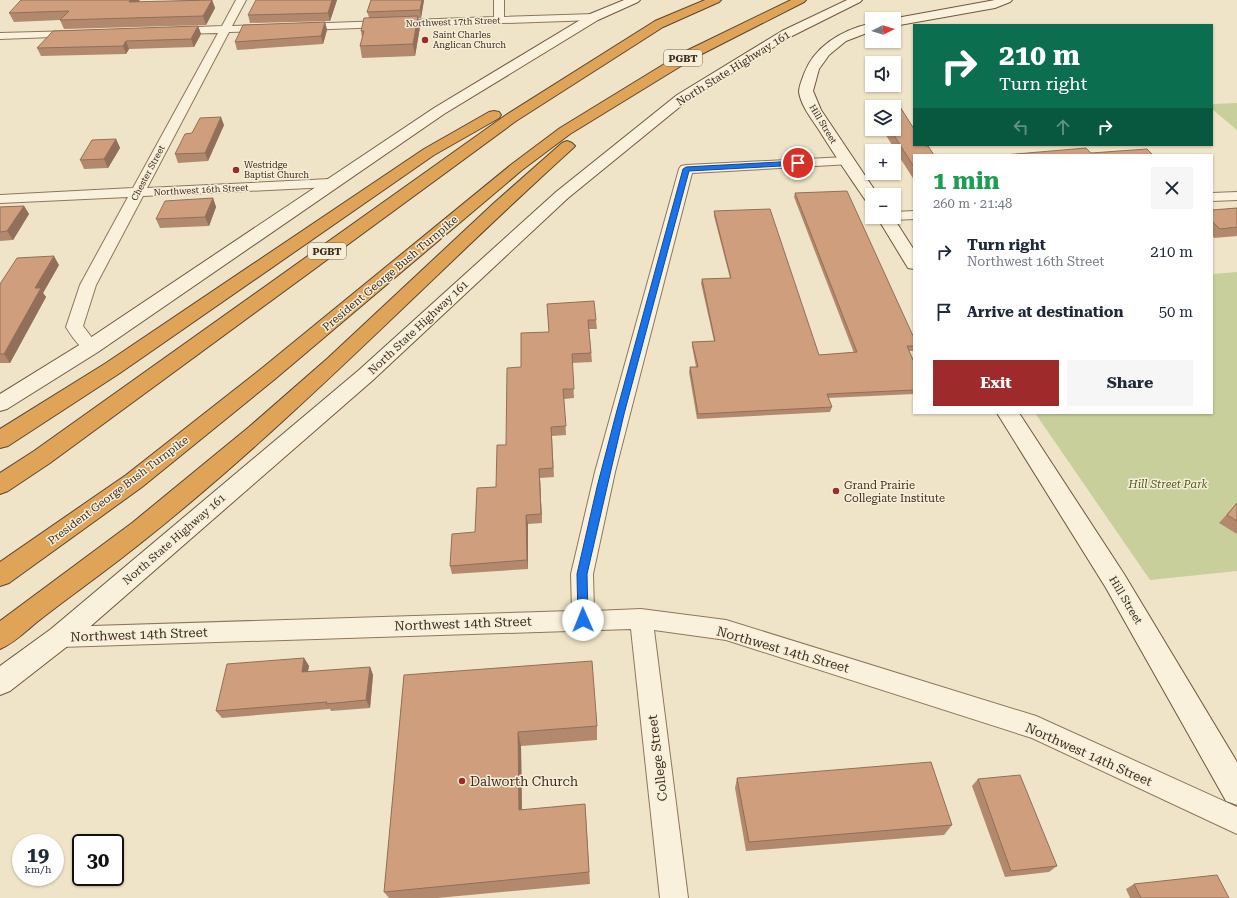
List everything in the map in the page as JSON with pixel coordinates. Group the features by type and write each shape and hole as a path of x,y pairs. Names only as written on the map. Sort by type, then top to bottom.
{"highway":[{"name":"PGBT","path":"0,485 42,457 512,118 659,24 715,0"},
{"name":"President George Bush Turnpike","path":"0,576 134,481 268,374 517,167 565,131 689,55 800,0"},
{"path":"0,440 113,368 430,152 616,42 659,24"},
{"path":"0,637 16,623 118,547 203,478 302,393 536,173 626,93"}],"main road":[{"path":"0,404 91,347 330,183 439,111 594,17 634,0"},
{"name":"North State Highway 161","path":"0,682 60,637 366,375 562,195 682,98 786,34 856,0"},
{"path":"901,21 995,4 1006,0"},
{"name":"Hill Street","path":"865,29 843,38 819,58 810,74 806,90 810,104 865,188"},
{"path":"889,224 913,262"},
{"name":"Hill Street","path":"1009,414 1115,581 1237,790"}],"street":[{"name":"Chester Street","path":"91,347 74,327 88,285 241,0"},
{"path":"499,0 499,20"},
{"name":"Northwest 17th Street","path":"290,27 594,17"},
{"path":"164,31 274,28"},
{"path":"0,36 86,33"},
{"path":"583,620 582,574 614,436 686,169 846,161"},
{"name":"Northwest 16th Street","path":"0,198 137,193 330,183"},
{"path":"1213,197 1237,196"},
{"path":"901,216 913,215"},
{"name":"Northwest 14th Street","path":"60,637 641,619 726,630 1036,728 1237,821"},
{"name":"College Street","path":"641,619 674,898"}],"green space":[{"path":"1237,103 1237,130 1213,110 1213,104"},
{"name":"Hill Street Park","path":"1237,272 1237,571 1150,580 1036,414 1213,414 1213,274"}],"building":[{"path":"21,0 130,0 129,2 212,0 203,16 60,20 69,11 9,13"},
{"path":"256,0 332,0 328,13 248,15"},
{"path":"371,0 422,0 420,10 367,12"},
{"path":"418,16 413,44 360,46 364,31 361,31 364,18"},
{"path":"325,22 321,36 235,42 243,25"},
{"path":"198,26 191,39 126,41 123,46 37,48 53,31"},
{"path":"901,108 913,127 913,146 928,146 933,154 913,154 913,165 901,144 894,136 901,136"},
{"path":"221,117 205,153 175,154 185,134 192,133 200,118"},
{"path":"116,139 104,159 80,160 92,140"},
{"path":"1086,148 1091,153 1147,149 1152,154 1016,154"},
{"path":"847,191 913,336 913,346 907,346 913,360 913,390 827,394 832,407 698,414 690,367 698,367 692,342 715,341 702,279 731,278 714,211 770,209 819,355 857,352 795,193"},
{"path":"213,198 205,217 156,219 165,201"},
{"path":"24,206 7,231 0,232 0,207"},
{"path":"1237,208 1237,227 1220,229 1213,222 1213,210"},
{"path":"54,256 35,288 41,288 4,354 0,354 0,284 17,258"},
{"path":"594,301 596,320 588,320 591,353 572,354 574,389 563,389 566,426 551,427 553,468 539,469 541,514 526,515 527,560 450,566 452,534 475,532 477,488 496,487 497,445 506,445 507,368 521,367 521,333 549,332 547,304"},
{"path":"1237,503 1237,521 1227,515"},
{"path":"304,658 302,672 370,667 366,700 216,711 227,664"},
{"name":"Dalworth Church","path":"592,661 597,726 518,732 519,810 585,804 589,872 384,892 404,675"},
{"path":"931,762 952,825 749,842 737,778"},
{"path":"1020,775 1057,866 1011,871 978,779"},
{"path":"1217,875 1229,898 1141,898 1134,884"}],"place":[{"name":"Saint Charles Anglican Church","path":"425,40"},
{"name":"Westridge Baptist Church","path":"236,170"},
{"name":"Grand Prairie Collegiate Institute","path":"836,491"},
{"name":"Dalworth Church","path":"462,781"}],"route":[{"path":"583,620 582,574 612,444 686,169 798,163"}]}
